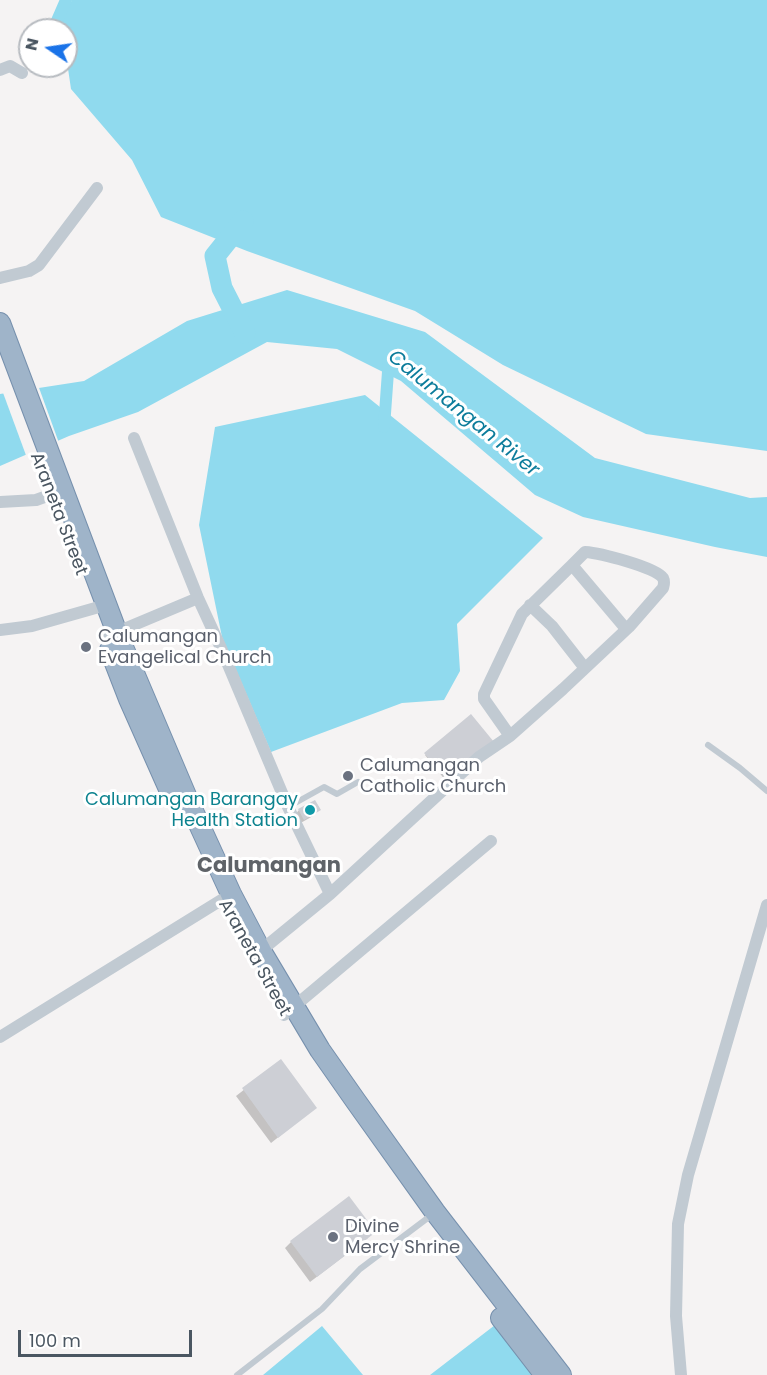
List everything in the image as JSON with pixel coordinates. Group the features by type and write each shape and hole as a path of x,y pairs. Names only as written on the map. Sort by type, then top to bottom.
{"highway":[{"name":"Araneta Street","path":"2,340 43,459 50,495 101,607"},
{"path":"43,459 111,635 187,798 220,901 257,954 289,1011 320,1050 431,1215 561,1375"},
{"name":"Araneta Street","path":"289,1011 310,1056 346,1109 431,1215 545,1375"}],"street":[{"path":"0,70 10,66 18,71"},
{"path":"0,278 29,272 39,265 97,188"},
{"path":"134,438 198,598 222,648 288,807 330,894"},
{"path":"0,502 36,500 50,495"},
{"path":"257,954 330,894 479,757 510,735 584,667 626,628 663,588 663,578 627,561 592,552 582,554 530,605 517,623 484,694 484,699 510,735"},
{"path":"572,565 626,628"},
{"path":"111,635 198,598"},
{"path":"530,605 552,626 584,667"},
{"path":"0,630 32,626 101,607"},
{"path":"289,1011 491,841"},
{"path":"0,1037 220,901"},
{"path":"681,1375 676,1316 678,1224 688,1175 767,905"}],"lane":[{"path":"708,745 767,791"},
{"path":"288,807 324,787 340,794 358,782"},
{"path":"237,1375 322,1309 360,1269 431,1215"}],"water":[{"path":"72,0 767,0 767,451 646,434 503,365 415,311 247,251 161,217 132,160 71,89 69,78 78,78 78,18 63,18"},
{"name":"Calumangan River","path":"287,290 425,332 595,458 750,498 767,497 767,557 583,517 535,495 401,381 337,349 267,342 138,412 69,436 0,466 0,394 84,381 187,321"},
{"path":"365,395 543,538 457,624 460,671 444,700 402,703 271,752 222,637 199,525 215,427"},
{"path":"495,1325 534,1375 430,1375"},
{"path":"322,1326 363,1375 263,1375"}],"pier":[{"path":"38,385 59,443 27,458 2,390"}],"building":[{"path":"471,714 494,742 448,781 424,753"},
{"name":"Calumangan Barangay Health Station","path":"315,800 321,810 304,820 298,809"},
{"path":"281,1059 317,1108 278,1138 242,1088"},
{"name":"Divine Mercy Shrine","path":"349,1196 376,1232 317,1277 290,1241"}],"waterway":[{"path":"58,18 66,0"},
{"path":"243,221 215,256 222,288 245,333"},
{"name":"Calumangan River","path":"384,427 389,358"}],"place":[{"name":"Calumangan Evangelical Church","path":"86,647"},
{"name":"Calumangan Catholic Church","path":"348,776"},
{"name":"Calumangan Barangay Health Station","path":"310,810"},
{"name":"Divine Mercy Shrine","path":"333,1237"}],"district":[{"name":"Calumangan","path":"269,867"}]}
